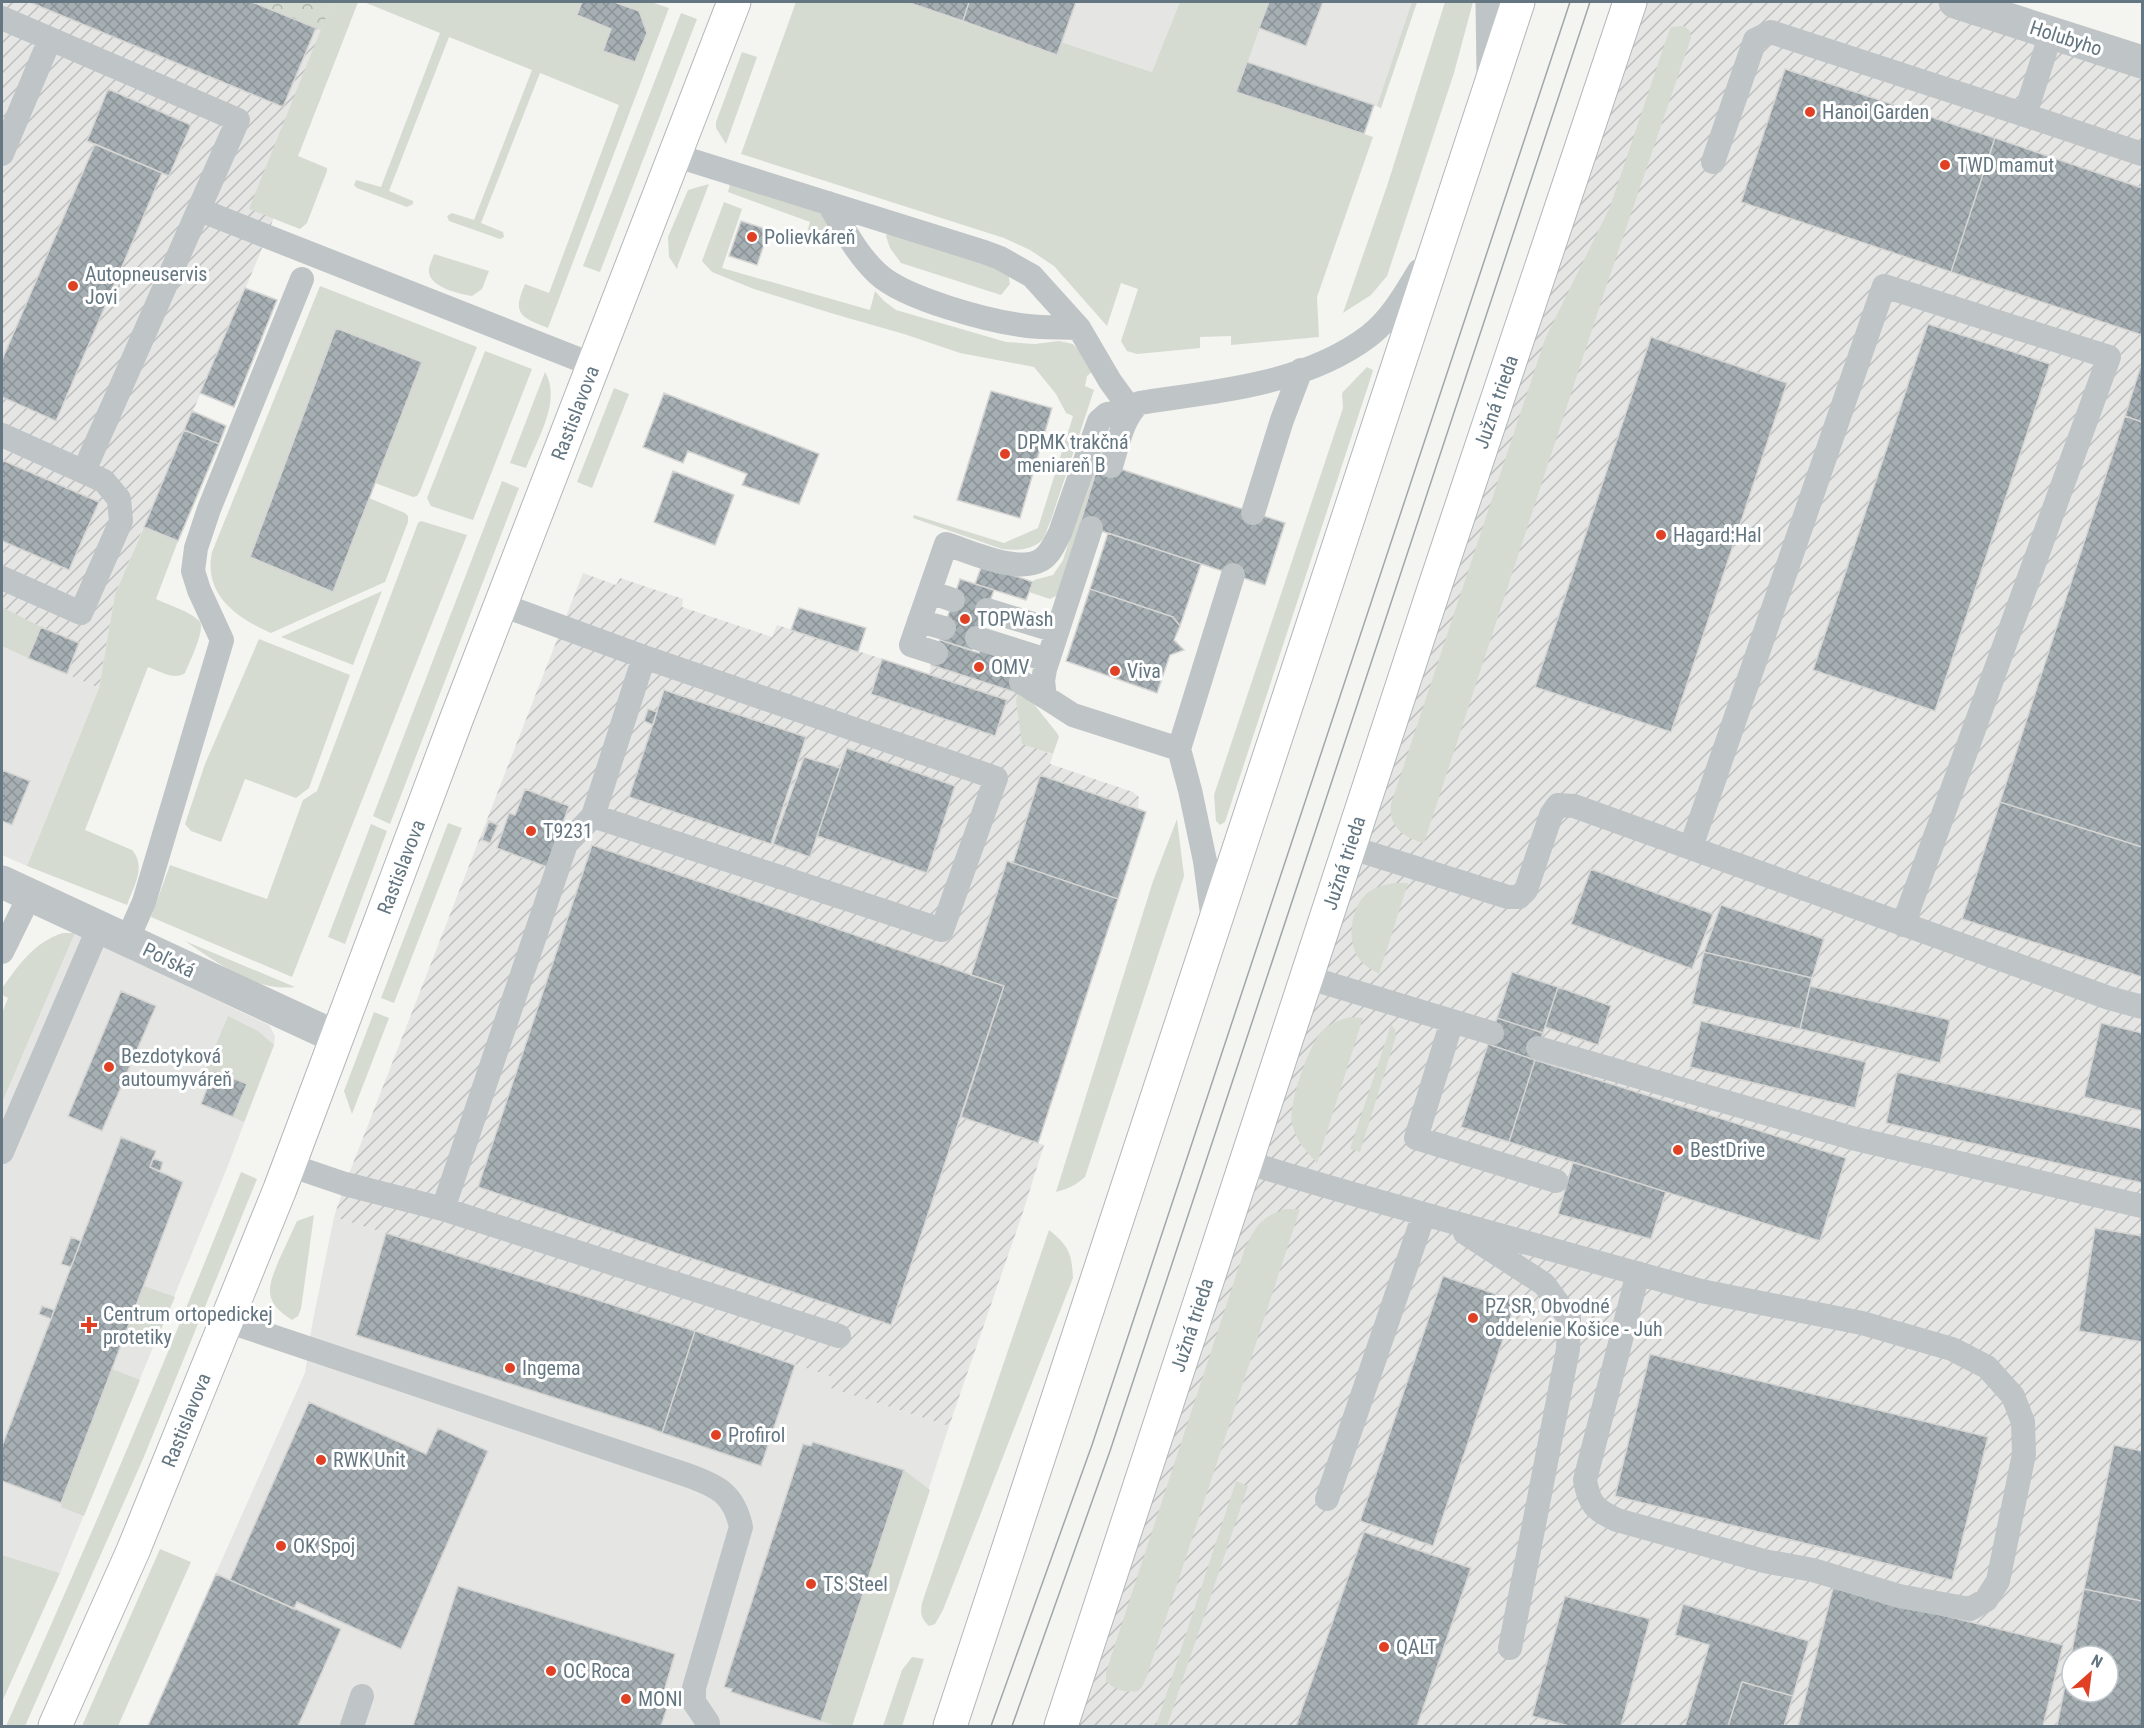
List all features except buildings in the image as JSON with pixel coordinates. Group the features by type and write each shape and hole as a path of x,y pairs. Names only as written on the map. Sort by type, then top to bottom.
{"street":[{"name":"Rastislavova","path":"55,1726 128,1561 289,1165 456,720 734,2"},
{"path":"1492,2 1493,75"},
{"path":"950,1726 1518,2"},
{"name":"Južná trieda","path":"1061,1726 1306,977 1630,2"},
{"name":"Holubyho","path":"1955,2 2142,62"},
{"name":"Poľská","path":"16,888 336,1037"}],"lane":[{"path":"2,18 238,120 84,471"},
{"path":"1713,162 1755,40 1771,32 2142,154"},
{"path":"2025,115 2051,33"},
{"path":"2,154 50,39"},
{"path":"674,155 1000,258 1032,276 1079,328 1110,381 1131,410"},
{"path":"828,203 870,266 895,286 916,296 994,321 1029,326 1079,328"},
{"path":"200,210 593,365"},
{"path":"1111,466 1131,410 1139,403 1268,381 1336,357 1371,335 1400,304 1441,232"},
{"path":"2,1152 113,934 144,902 222,640 199,590 193,571 196,548 209,509 302,279"},
{"path":"1691,848 1884,286 2109,357 1903,925"},
{"path":"1253,513 1282,420 1301,370"},
{"path":"936,653 911,645 946,544 1016,565 1029,565 1043,559 1053,549 1060,533 1099,421 1107,414 1131,410"},
{"path":"2,435 104,481 119,499 121,521 81,613 2,578"},
{"path":"1045,697 1044,676 1047,660 1091,528"},
{"path":"1213,923 1204,861 1190,790 1179,749 1233,575"},
{"path":"930,592 953,600"},
{"path":"502,605 644,657 996,778 942,930 593,816"},
{"path":"987,610 1056,631"},
{"path":"920,621 944,628"},
{"path":"976,638 1047,660"},
{"path":"443,1209 566,844 593,816 644,657"},
{"path":"1022,682 1073,715 1179,749"},
{"path":"1349,847 1508,897 1519,897 1526,890 1551,815 1558,805 1574,806 2109,998 2142,1006"},
{"path":"2,952 16,888"},
{"path":"1306,977 1492,1033"},
{"path":"1452,1021 1416,1138 1556,1181"},
{"path":"1538,1048 1852,1138 2142,1206"},
{"path":"1246,1162 1323,1186 1638,1273 1701,1291 1862,1323 1952,1349 1987,1367 2013,1396 2023,1422 2024,1454 1998,1581 1986,1600 1970,1609 1899,1596 1812,1570 1753,1558 1617,1520 1601,1513 1588,1498 1585,1480 1638,1273"},
{"path":"289,1165 345,1184 443,1209 839,1336"},
{"path":"1327,1499 1435,1217"},
{"path":"1435,1217 1544,1284 1569,1318 1568,1349 1510,1648"},
{"path":"227,1321 687,1475 713,1485 727,1496 737,1509 741,1527 694,1688 694,1702 708,1723"},
{"path":"352,1726 362,1696"}],"shaded area":[{"path":"2,2 358,2 257,261 115,594 99,688 2,646"},
{"path":"1076,2 1417,2 1381,108 1374,105 1364,134 1237,92 1152,72 1061,42"},
{"path":"1630,2 1955,2 2142,62 2142,1726 1061,1726"},
{"path":"583,573 616,585 620,578 683,599 682,607 772,637 777,625 929,674 931,665 1018,693 1047,753 1053,754 1050,764 1133,792 1139,797 1138,808 1146,812 1038,1143 1044,1145 1022,1215 949,1426 831,1388 833,1377 334,1217"},
{"path":"2,646 99,688 27,866 2,855"},
{"path":"75,933 269,1025 275,1036 274,1045 227,1168 60,1573 2,1555 2,1103"},
{"path":"334,1217 834,1377 832,1388 949,1426 852,1726 148,1726 305,1373 312,1325"}],"green space":[{"path":"252,2 332,2 321,30"},
{"path":"332,2 358,2 298,156 327,168 307,223 300,229 249,209"},
{"path":"364,2 651,2 669,8 548,328 531,321 521,313 519,302 521,294 525,284 549,293 619,105 540,73 481,223 503,232 504,237 500,239 449,221 447,216 452,213 474,220 532,70 449,37 389,191 413,201 413,204 407,207 357,188 354,185 356,180 381,187 440,33"},
{"path":"796,2 907,2 1056,55 1061,42 1152,72 1180,2 1269,2 1237,92 1373,137 1317,297 1319,337 1231,345 1231,336 1200,337 1200,348 1137,354 1127,351 1121,341 1138,289 1121,283 1107,326 1054,266 1030,250 1004,238 741,154"},
{"path":"1412,2 1417,2 1381,108 1377,106"},
{"path":"1445,2 1473,2 1454,73 1387,276 1371,295 1343,313 1387,186"},
{"path":"681,13 697,19 600,272 583,266"},
{"path":"1684,26 1690,31 1691,38 1605,290 1424,843 1417,841 1404,834 1395,825 1392,819 1391,804 1545,339 1610,207 1671,27"},
{"path":"742,52 757,57 726,144 716,128 716,122"},
{"path":"731,181 825,214 849,245 807,232 810,222 728,192"},
{"path":"709,184 677,269 669,257 668,237 688,190"},
{"path":"724,202 742,209 722,268 870,310 875,291 896,310 1006,342 1035,344 1059,341 1073,344 1093,371 1087,376 1085,386 1094,390 1051,520 1039,543 1024,549 1002,549 913,518 914,515 1004,543 1038,528 1073,416 1066,413 1056,394 1034,367 960,353 754,289 712,272 702,261"},
{"path":"887,234 900,234 1008,273 1010,284 1001,295 901,263 890,248"},
{"path":"434,254 489,271 482,289 472,296 435,283 429,273"},
{"path":"320,286 477,347 420,491 417,496 413,497 375,483 422,362 336,328 250,556 333,592 369,498 405,513 408,516 408,522 385,582 271,633 246,620 225,603 217,592 213,580 212,552"},
{"path":"485,351 532,369 473,520 431,506 427,498"},
{"path":"1367,367 1373,370 1371,377 1225,822 1220,825 1216,821 1214,795 1343,408 1342,393"},
{"path":"545,372 550,383 549,407 526,468 510,463"},
{"path":"614,388 629,394 592,488 577,482"},
{"path":"1099,448 1105,449 1063,586 1056,596 1050,599 1029,592 1034,580 1053,575 1063,560"},
{"path":"502,481 519,488 390,824 373,816"},
{"path":"421,521 467,535 292,977 151,917 170,865 267,899 303,800 317,791 418,523"},
{"path":"144,527 178,541 156,599 192,615 201,626 199,639 185,673 172,676 148,667 85,830 132,850 136,857 139,870 127,905 27,866 99,688 115,594"},
{"path":"382,591 353,665 281,637"},
{"path":"2,607 41,627 28,658 2,646"},
{"path":"259,639 350,675 309,788 296,798 245,779 221,842 191,831 185,824 205,764"},
{"path":"1018,693 1033,703 1057,733 1059,737 1053,754 1022,744 1016,700"},
{"path":"1177,819 1184,876 1085,1177 1072,1186 1056,1192 1153,881"},
{"path":"448,823 462,828 394,1003 381,998"},
{"path":"371,824 387,831 345,944 328,937"},
{"path":"1394,883 1408,883 1379,974 1357,956 1352,941 1352,923 1357,906 1367,893"},
{"path":"63,933 75,933 2,1103 2,1013 8,998 2,995 2,988 35,948"},
{"path":"185,941 295,987 265,985 251,980 223,966"},
{"path":"374,1012 389,1018 352,1114 344,1091"},
{"path":"228,1016 258,1031 274,1045 244,1122 233,1117 247,1084 210,1081 202,1078"},
{"path":"1350,1017 1363,1018 1317,1163 1296,1136 1292,1124 1293,1103 1310,1050 1321,1032 1338,1021"},
{"path":"1391,1025 1395,1029 1396,1036 1360,1152 1350,1149"},
{"path":"241,1172 257,1179 143,1459 25,1726 6,1726 185,1312"},
{"path":"1285,1209 1300,1209 1147,1676 1138,1691 1120,1690 1106,1681 1106,1672 1245,1248 1260,1223"},
{"path":"314,1215 301,1309 298,1316 292,1320 276,1307 270,1294 270,1287 275,1270 297,1221"},
{"path":"1049,1230 1061,1240 1068,1250 1072,1262 1073,1278 943,1610 935,1624 929,1626 922,1616 922,1603"},
{"path":"144,1286 175,1297 155,1343 127,1331"},
{"path":"112,1369 140,1380 84,1516 61,1507 61,1503"},
{"path":"904,1470 930,1490 852,1726 836,1726 821,1721"},
{"path":"1236,1481 1248,1486 1167,1726 1156,1726"},
{"path":"160,1549 191,1562 118,1726 82,1726"},
{"path":"2,1555 60,1573 2,1702"},
{"path":"912,1657 924,1659 902,1726 883,1726 902,1670"}],"tram line":[{"path":"991,1726 1092,1445 1570,2"},
{"path":"1012,1726 1110,1451 1590,2"}],"place":[{"name":"Hanoi Garden","path":"1810,112"},
{"name":"TWD mamut","path":"1945,165"},
{"name":"Polievkáreň","path":"752,237"},
{"name":"Autopneuservis Jovi","path":"73,286"},
{"name":"DPMK trakčná meniareň B","path":"1005,454"},
{"name":"Hagard:Hal","path":"1661,535"},
{"name":"TOPWash","path":"965,619"},
{"name":"OMV","path":"979,667"},
{"name":"Viva","path":"1115,671"},
{"name":"T9231","path":"531,831"},
{"name":"Bezdotyková autoumyváreň","path":"109,1067"},
{"name":"BestDrive","path":"1678,1150"},
{"name":"PZ SR, Obvodné oddelenie Košice - Juh","path":"1473,1318"},
{"name":"Centrum ortopedickej protetiky","path":"89,1325"},
{"name":"Ingema","path":"510,1368"},
{"name":"Profirol","path":"716,1435"},
{"name":"RWK Unit","path":"321,1460"},
{"name":"OK Spoj","path":"281,1546"},
{"name":"TS Steel","path":"811,1584"},
{"name":"QALT","path":"1384,1647"},
{"name":"OC Roca","path":"551,1671"},
{"name":"MONI","path":"626,1699"}]}
